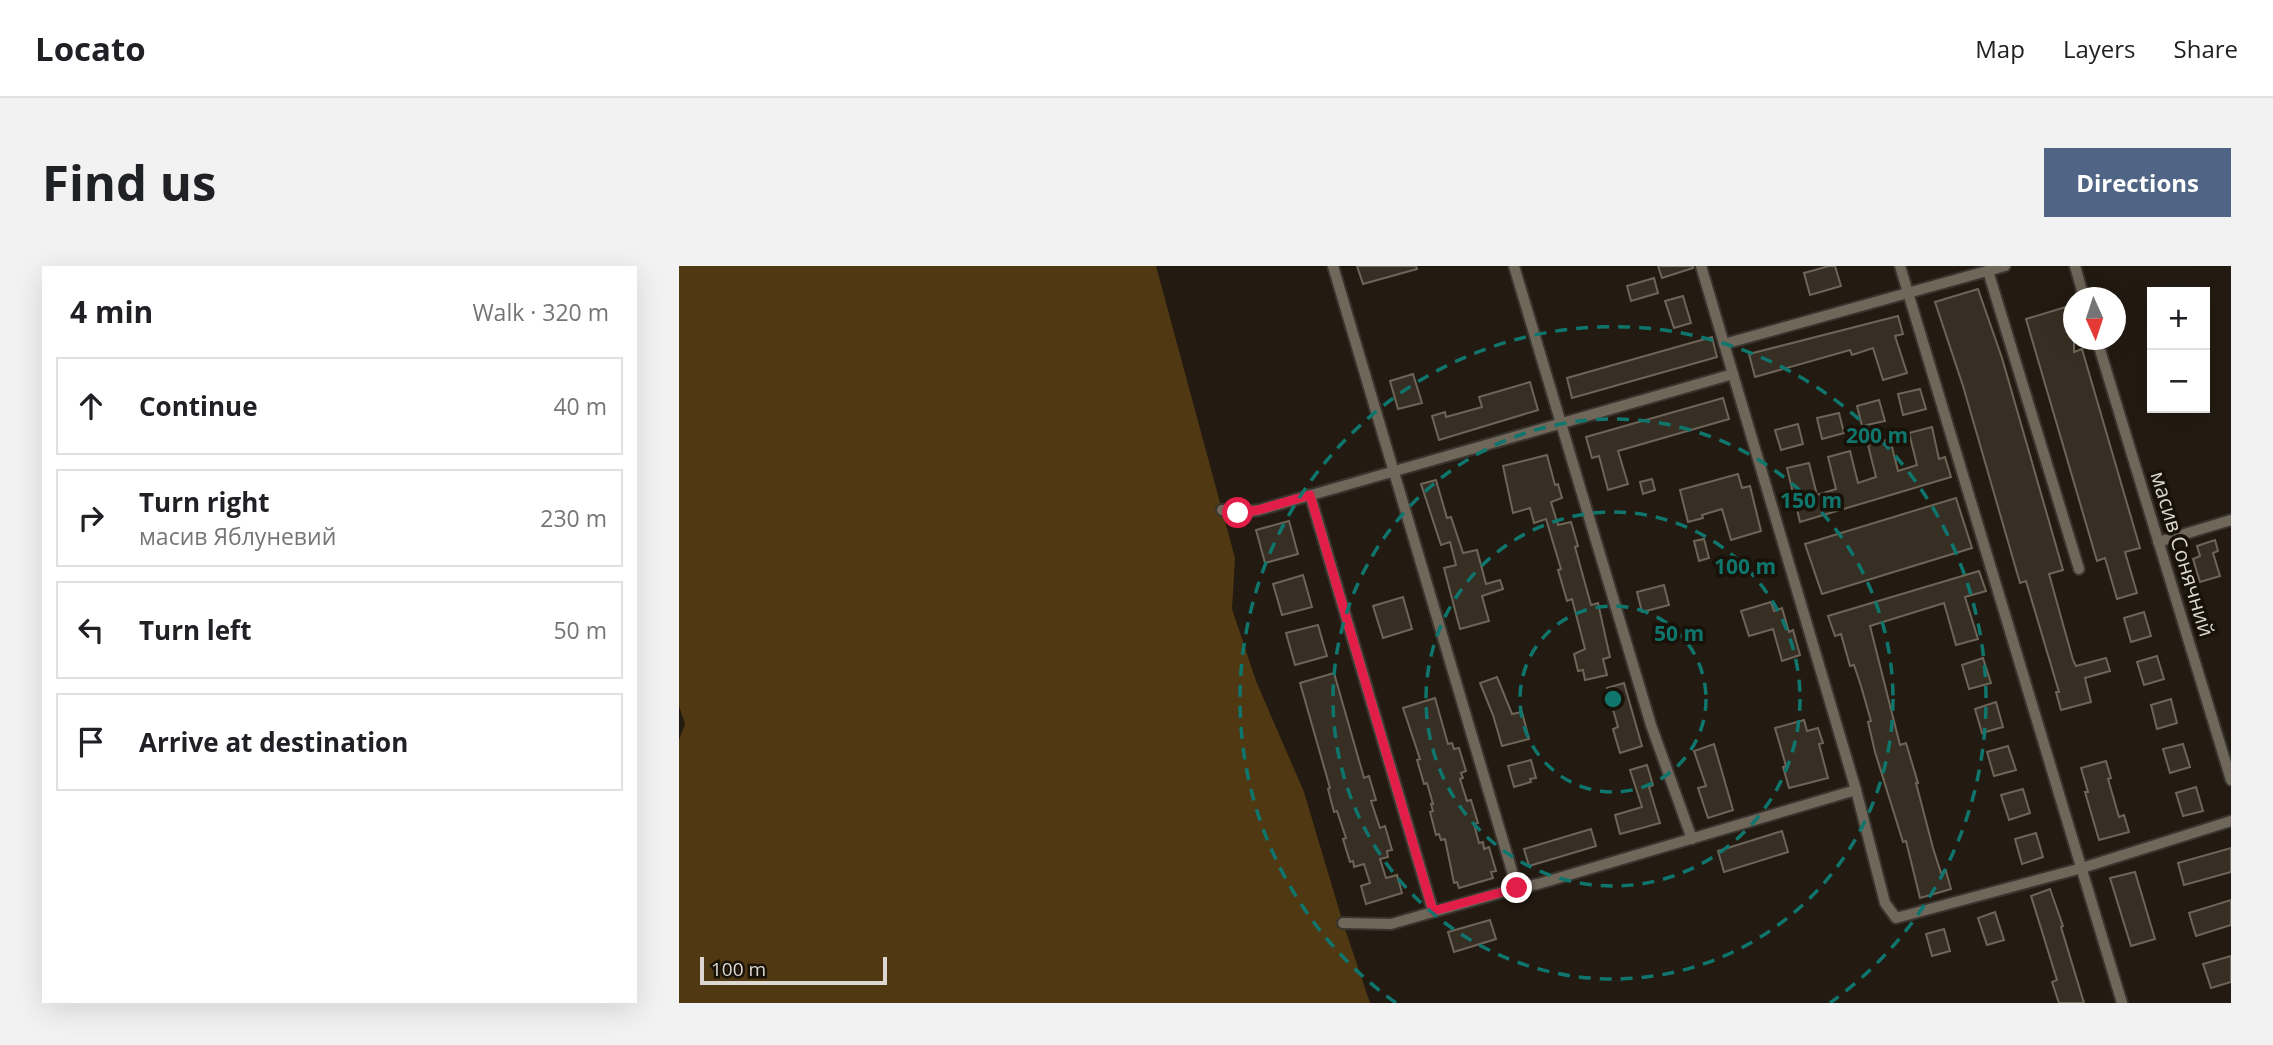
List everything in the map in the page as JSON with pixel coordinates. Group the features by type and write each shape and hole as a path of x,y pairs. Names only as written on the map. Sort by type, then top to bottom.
{"street":[{"path":"1333,266 1517,888"},
{"path":"1514,266 1651,725 1692,839"},
{"path":"1701,266 1856,790 1885,903 1896,918 2082,868 2231,821"},
{"path":"1900,266 2122,1003"},
{"path":"1724,344 2005,266"},
{"path":"2075,266 2081,287"},
{"path":"1988,271 2079,569"},
{"name":"масив Сонячний","path":"2100,350 2231,780"},
{"path":"1222,510 1238,513 1258,510 1733,374"},
{"path":"1310,495 1433,911"},
{"path":"2158,542 2231,520"},
{"path":"1343,923 1391,924 1538,884 1856,790"}],"shaded area":[{"path":"679,266 1156,266 1235,558 1232,609 1256,681 1304,792 1370,1003 679,1003 679,740 685,724 679,706"}],"building":[{"path":"1357,266 1416,266 1417,269 1363,284"},
{"path":"1658,266 1693,266 1693,268 1662,278"},
{"path":"1835,266 1841,286 1810,295 1804,273"},
{"path":"1654,278 1658,293 1631,301 1627,286"},
{"path":"1978,289 2002,358 2063,570 2049,574 2073,660 2076,666 2106,658 2110,671 2085,678 2091,702 2061,710 2056,692 2059,692 2026,581 2020,583 1963,386 1935,302"},
{"path":"1683,296 1691,323 1674,328 1665,301"},
{"path":"2063,308 2063,350 2082,350 2140,548 2125,552 2137,593 2117,599 2105,558 2097,561 2026,319"},
{"path":"1898,316 1903,334 1895,336 1907,373 1883,380 1873,348 1852,355 1850,350 1755,377 1749,354"},
{"path":"1712,337 1717,357 1572,398 1567,378"},
{"path":"1413,374 1422,403 1398,409 1390,381"},
{"path":"1530,382 1538,410 1439,440 1432,416 1445,412 1446,417 1482,407 1479,397"},
{"path":"1920,389 1926,409 1903,415 1898,394"},
{"path":"1723,398 1729,419 1618,451 1628,484 1608,490 1599,456 1592,458 1586,437"},
{"path":"1879,400 1885,421 1862,426 1857,406"},
{"path":"1839,413 1844,433 1822,439 1817,418"},
{"path":"1798,424 1803,444 1781,450 1775,430"},
{"path":"1932,427 1939,459 1945,457 1951,477 1800,522 1787,468 1809,463 1817,495 1836,489 1828,457 1850,451 1858,483 1876,477 1868,445 1890,439 1898,471 1917,465 1909,433"},
{"path":"1547,455 1555,485 1558,484 1562,498 1551,502 1558,525 1571,522 1591,605 1598,603 1610,657 1603,659 1607,675 1585,680 1583,670 1578,671 1574,654 1585,649 1572,599 1567,601 1558,570 1561,569 1546,519 1534,523 1530,508 1513,513 1503,466"},
{"path":"1738,474 1742,488 1750,486 1761,531 1731,540 1722,509 1688,522 1680,490"},
{"path":"1652,479 1655,490 1643,494 1640,482"},
{"path":"1436,480 1447,518 1451,517 1463,553 1477,550 1486,584 1500,580 1503,589 1482,596 1489,621 1460,629 1444,568 1456,565 1450,542 1441,545 1421,484"},
{"path":"1956,498 1972,548 1822,594 1805,544"},
{"path":"1289,521 1298,554 1265,563 1256,530"},
{"path":"1704,539 1709,558 1699,561 1694,541"},
{"path":"2215,540 2218,551 2213,553 2220,576 2200,582 2193,559 2200,556 2197,546"},
{"path":"1979,571 1986,591 1965,597 1978,639 1956,645 1944,603 1870,626 1900,745 1906,743 1933,848 1941,873 1946,871 1951,889 1920,898 1906,841 1903,842 1875,752 1868,722 1871,721 1861,686 1854,665 1850,666 1841,634 1835,636 1828,616"},
{"path":"1303,575 1312,607 1282,615 1273,584"},
{"path":"1664,585 1669,605 1642,612 1637,592"},
{"path":"1403,597 1412,629 1383,638 1373,606"},
{"path":"1771,602 1774,611 1782,608 1789,632 1793,630 1800,655 1782,661 1773,629 1749,636 1741,611"},
{"path":"2144,612 2151,636 2131,642 2124,618"},
{"path":"1318,625 1327,656 1295,665 1286,633"},
{"path":"2157,656 2164,679 2144,685 2137,662"},
{"path":"1983,658 1991,683 1969,689 1962,665"},
{"path":"1334,673 1364,778 1369,776 1376,800 1371,801 1380,828 1385,826 1392,850 1387,851 1388,857 1380,859 1386,878 1397,875 1402,893 1366,904 1361,886 1370,883 1364,864 1354,867 1353,861 1350,862 1343,839 1346,838 1337,811 1334,812 1328,789 1330,788 1300,683"},
{"path":"1497,677 1512,714 1522,712 1529,739 1502,746 1480,683"},
{"path":"1624,683 1642,746 1620,753 1613,729 1618,727 1607,688"},
{"path":"1435,698 1448,744 1452,743 1454,749 1459,748 1466,771 1461,773 1463,778 1460,779 1467,801 1471,800 1478,823 1474,824 1479,843 1483,842 1484,849 1489,847 1496,871 1491,872 1493,878 1459,888 1457,882 1454,883 1445,839 1441,840 1439,834 1436,835 1430,812 1433,811 1433,804 1427,783 1424,784 1417,760 1420,759 1403,708"},
{"path":"2171,699 2177,723 2157,729 2151,705"},
{"path":"1996,702 2003,727 1982,733 1975,709"},
{"path":"1804,720 1807,731 1818,728 1823,743 1819,744 1828,778 1789,788 1775,728"},
{"path":"1714,744 1733,810 1708,818 1698,788 1706,786 1694,751"},
{"path":"2183,744 2190,767 2170,773 2163,749"},
{"path":"2008,746 2016,770 1994,776 1987,752"},
{"path":"1531,760 1536,778 1514,787 1508,766"},
{"path":"2106,761 2111,778 2108,779 2119,817 2124,815 2129,832 2099,840 2081,768"},
{"path":"1647,765 1653,785 1649,787 1660,823 1620,834 1615,815 1642,807 1630,770"},
{"path":"2196,787 2203,811 2183,816 2176,793"},
{"path":"2023,789 2030,813 2009,820 2001,795"},
{"path":"1591,829 1596,846 1529,866 1524,849"},
{"path":"1782,831 1788,852 1724,872 1718,851"},
{"path":"2036,833 2043,857 2022,864 2015,839"},
{"path":"2231,848 2231,872 2184,885 2178,863"},
{"path":"2135,872 2155,939 2131,946 2110,878"},
{"path":"2050,889 2084,1003 2059,1003 2052,982 2057,980 2031,896"},
{"path":"2231,900 2231,925 2196,936 2189,913"},
{"path":"1995,912 2004,940 1987,945 1978,918"},
{"path":"1490,920 1496,939 1454,952 1448,932"},
{"path":"1944,929 1950,951 1932,956 1926,934"},
{"path":"2231,956 2231,982 2211,988 2203,964"}],"route":[{"path":"1238,513 1310,495 1433,911 1517,888"}]}
